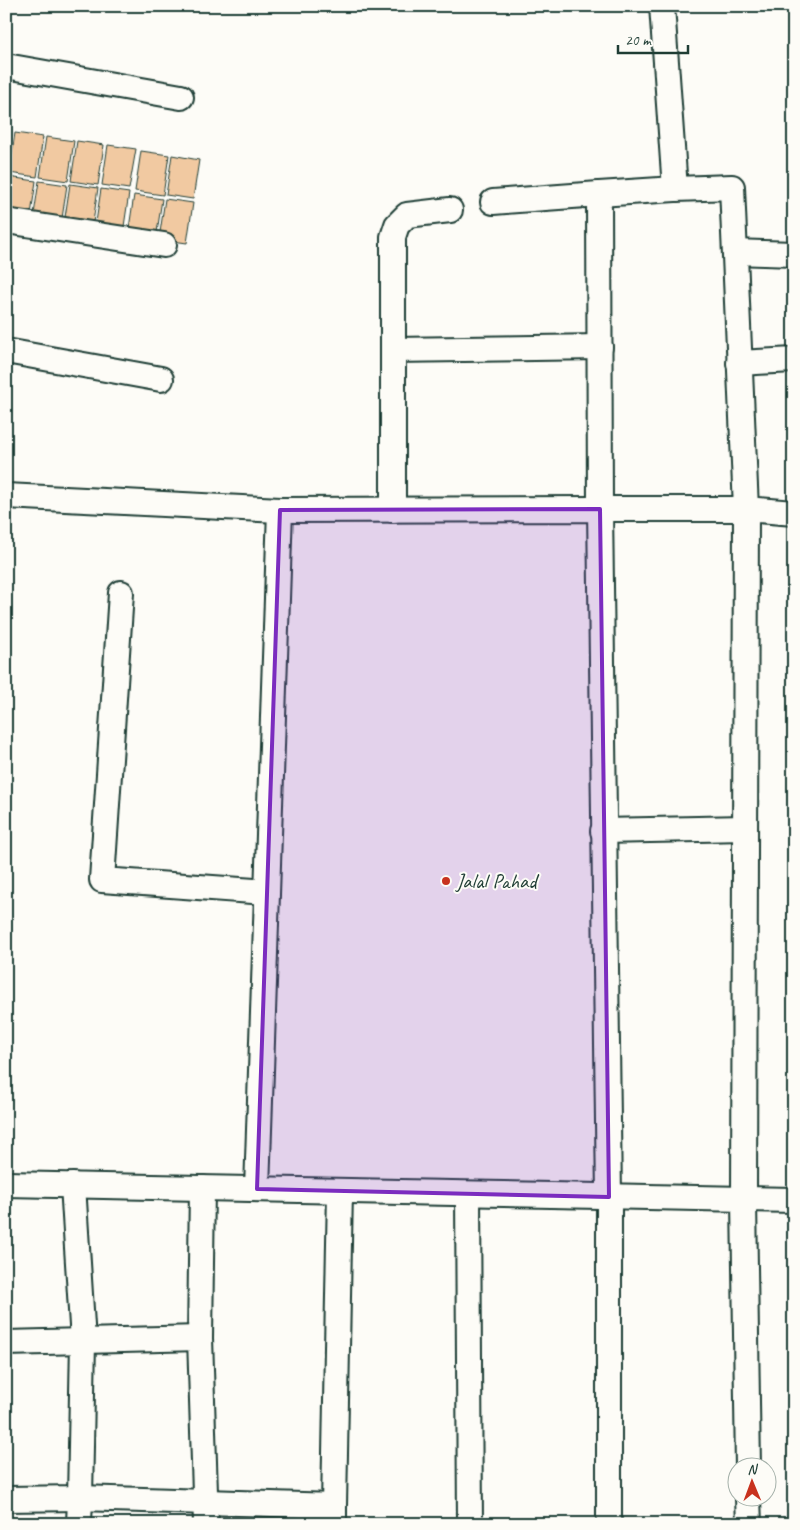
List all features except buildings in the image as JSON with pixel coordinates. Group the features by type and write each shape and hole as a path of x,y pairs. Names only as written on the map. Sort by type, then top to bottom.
{"street":[{"path":"662,6 675,189"},
{"path":"6,66 181,97"},
{"path":"493,202 675,189 732,187 746,509 744,1200 748,1458"},
{"path":"599,194 603,831 609,1196 609,1524"},
{"path":"393,510 393,237 397,225 407,215 450,210"},
{"path":"6,221 164,245"},
{"path":"735,252 794,254"},
{"path":"393,350 600,347"},
{"path":"6,351 160,379"},
{"path":"739,363 794,360"},
{"path":"6,496 280,510 746,509 794,512"},
{"path":"257,1189 280,510"},
{"path":"121,593 102,880 266,892"},
{"path":"603,831 745,828"},
{"path":"6,1184 794,1200"},
{"path":"74,1185 83,1341 79,1524"},
{"path":"202,1188 200,1338 206,1513"},
{"path":"6,1499 80,1498 206,1513 334,1515 340,1191"},
{"path":"468,1194 470,1524"},
{"path":"6,1343 200,1338"},
{"path":"748,1508 749,1524"}],"highlighted area":[{"path":"600,509 609,1197 257,1189 280,510"}],"place":[{"name":"Jalal Pahad","path":"446,881"}]}
